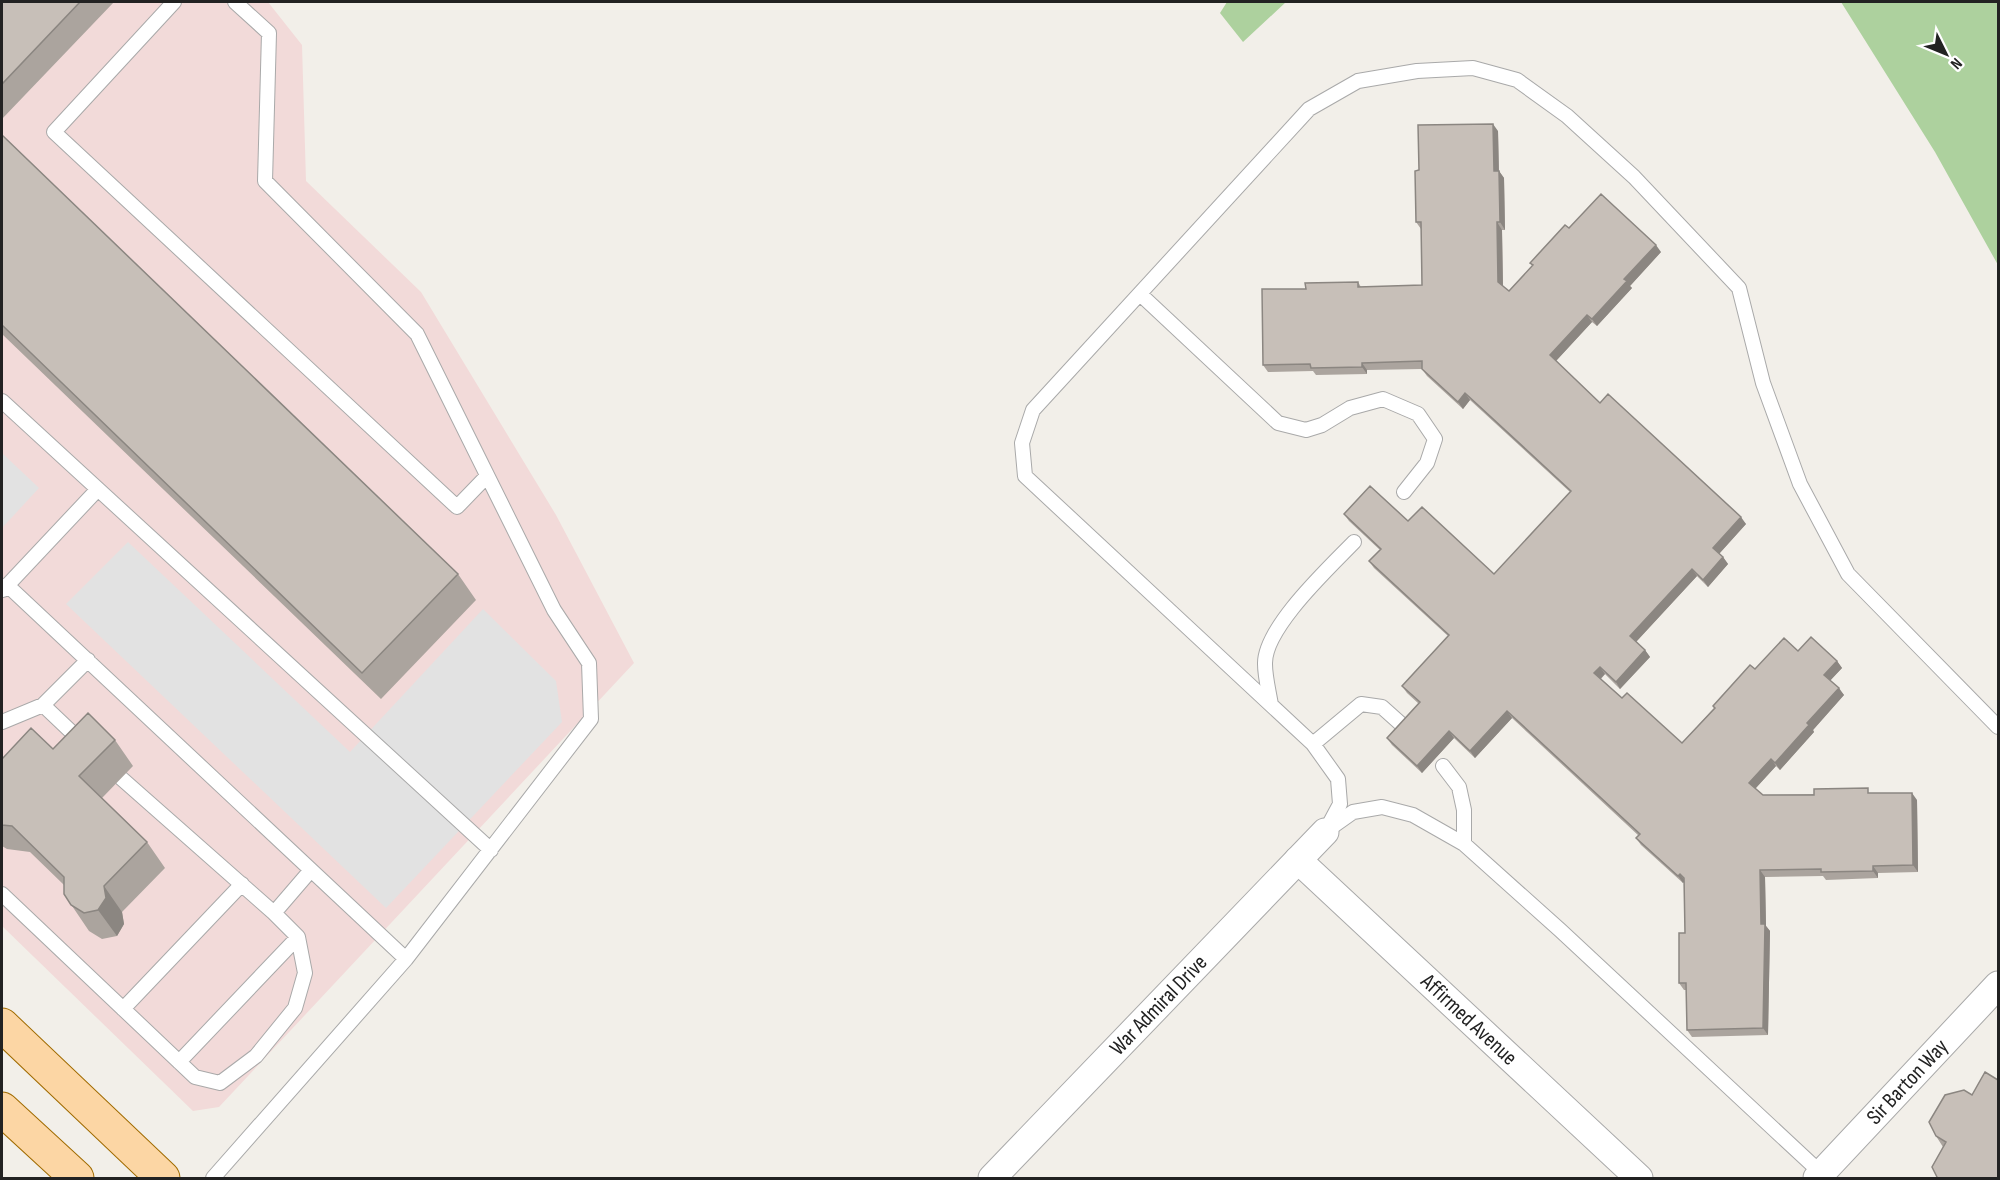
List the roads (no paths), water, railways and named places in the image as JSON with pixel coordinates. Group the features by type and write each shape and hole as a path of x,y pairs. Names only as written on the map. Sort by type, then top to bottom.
{"main road":[{"path":"2,1025 163,1179"},
{"path":"2,1109 77,1179"}],"street":[{"name":"War Admiral Drive","path":"992,1179 1325,832"},
{"name":"Affirmed Avenue","path":"1298,860 1639,1179"},
{"name":"Sir Barton Way","path":"1819,1176 1998,985"}],"lane":[{"path":"174,2 54,132 457,507 486,477"},
{"path":"213,1179 406,959 591,719 589,663 554,610 417,334 265,182 268,33 235,2"},
{"path":"1325,832 1340,804 1338,779 1313,744 1025,476 1022,443 1033,410 1309,109 1358,81 1417,70 1473,68 1517,80 1567,116 1634,177 1739,288 1763,383 1800,484 1848,574 1998,727"},
{"path":"1140,294 1278,423 1306,430 1322,425 1350,408 1383,399 1418,414 1435,439 1428,463 1404,492"},
{"path":"2,401 491,850"},
{"path":"98,489 4,588 88,660 406,959"},
{"path":"1271,705 1264,663 1270,639 1314,584 1354,542"},
{"path":"2,722 44,705 88,660"},
{"path":"1313,744 1361,704 1382,707 1401,724"},
{"path":"44,705 93,752"},
{"path":"1443,766 1459,787 1464,810 1464,844"},
{"path":"2,894 195,1077 220,1083 256,1056 295,1008 305,973 298,937 121,777"},
{"path":"1325,832 1353,812 1382,807 1413,815 1464,844 1560,930 1819,1176"},
{"path":"274,913 311,870"},
{"path":"123,1009 242,884"},
{"path":"179,1062 298,937"}]}
